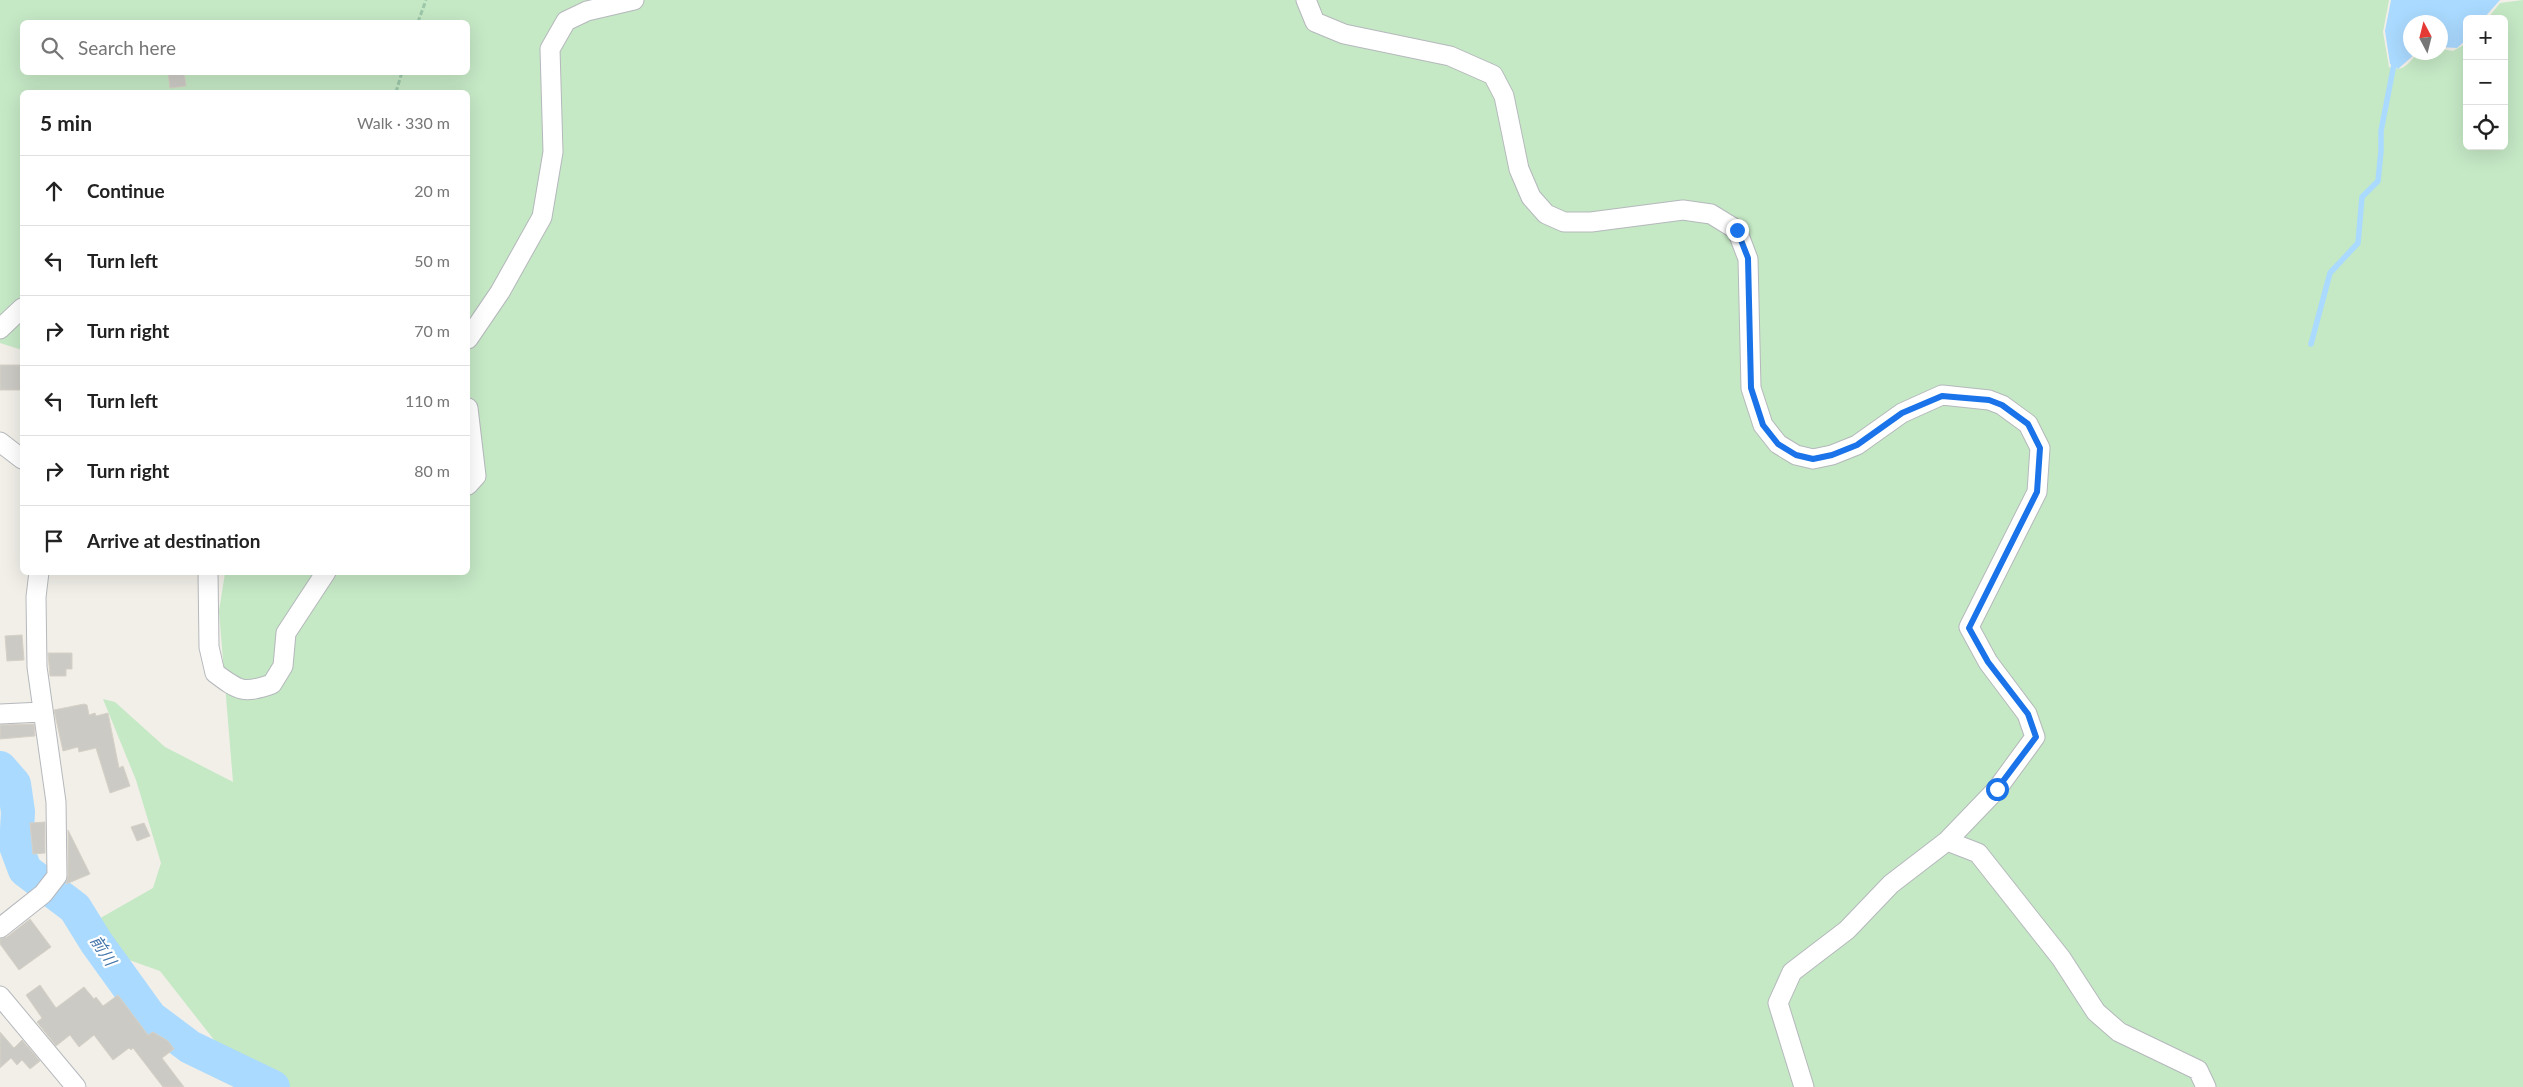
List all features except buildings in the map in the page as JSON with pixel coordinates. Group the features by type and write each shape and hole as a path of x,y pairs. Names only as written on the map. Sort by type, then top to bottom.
{"street":[{"path":"470,336 500,292 542,217 553,152 550,49 566,21 587,11 634,0"},
{"path":"1306,0 1315,22 1344,34 1450,56 1493,75 1504,96 1519,169 1531,197 1546,214 1564,222 1591,222 1683,210 1711,214 1737,230 1748,258 1751,388 1763,425 1778,444 1796,455 1813,459 1832,455 1857,445 1902,413 1942,396 1989,400 2002,405 2028,424 2040,448 2037,492 1969,628 1988,662 2028,714 2036,737 1997,789 1947,841 1891,884 1847,930 1792,972 1778,1003 1804,1087"},
{"path":"0,329 20,310"},
{"path":"470,425 476,476 470,483"},
{"path":"0,442 20,457"},
{"path":"0,928 49,886 57,876 56,802 37,667 36,597 40,575"},
{"path":"208,575 209,647 215,673 237,689 255,689 272,684 283,666 286,633 324,575"},
{"path":"0,714 42,712"},
{"path":"1947,841 1978,853 2061,958 2096,1012 2119,1032 2198,1070 2206,1087"},
{"path":"0,996 76,1087"}],"path":[{"path":"419,20 426,0"},
{"path":"397,90 401,75"}],"green space":[{"path":"0,0 2389,0 2383,32 2389,67 2398,69 2407,65 2412,60 2448,60 2448,50 2453,51 2463,45 2463,150 2508,150 2508,15 2490,15 2500,3 2523,0 2523,1087 251,1087 160,971 118,956 97,920 153,888 161,863 136,780 103,699 115,702 165,747 233,782 219,611 225,575 470,575 470,90 20,90 20,349 0,343"}],"water":[{"path":"2391,0 2500,0 2487,15 2463,15 2463,43 2457,48 2448,47 2448,15 2403,15 2403,60 2408,60 2398,69 2390,64 2385,31"}],"waterway":[{"path":"2311,344 2330,273 2358,243 2362,197 2378,181 2381,131 2395,59"},
{"name":"前川","path":"0,768 14,784 18,812 16,846 25,870 75,908 96,942 150,1017 190,1047 273,1087"}],"route":[{"path":"1737,230 1748,258 1751,388 1763,425 1778,444 1796,455 1813,459 1832,455 1857,445 1902,413 1942,396 1989,400 2002,405 2028,424 2040,448 2037,492 1969,628 1988,662 2028,714 2036,737 1997,789"}]}
